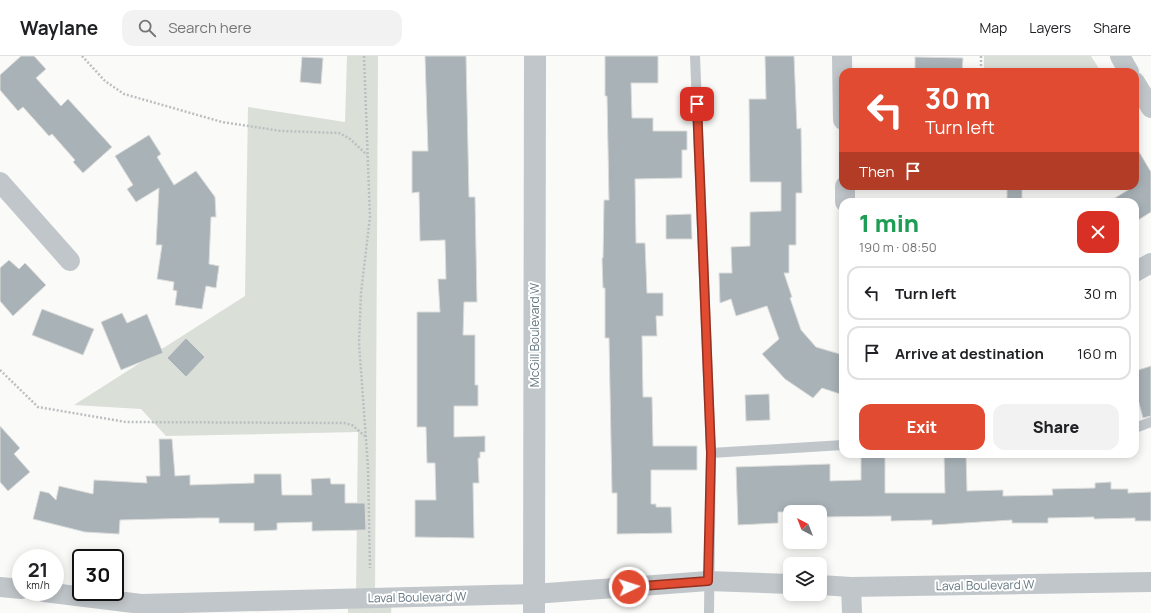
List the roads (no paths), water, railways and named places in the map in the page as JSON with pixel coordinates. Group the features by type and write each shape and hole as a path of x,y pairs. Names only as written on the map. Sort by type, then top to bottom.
{"street":[{"name":"McGill Boulevard W","path":"534,604 535,56"},
{"path":"842,56 842,68"},
{"path":"1120,56 1127,68"},
{"path":"1139,88 1151,108"},
{"path":"0,182 70,261"},
{"path":"1139,270 1151,263"},
{"name":"Laval Boulevard W","path":"64,594 141,604 534,604 708,581 783,584"},
{"name":"Laval Boulevard W","path":"827,585 851,587 1151,582"},
{"path":"0,587 12,588"},
{"path":"851,587 852,613"}],"lane":[{"path":"695,56 711,453 708,581 709,613"},
{"path":"1139,426 1151,422"},
{"path":"711,453 839,445"}]}
